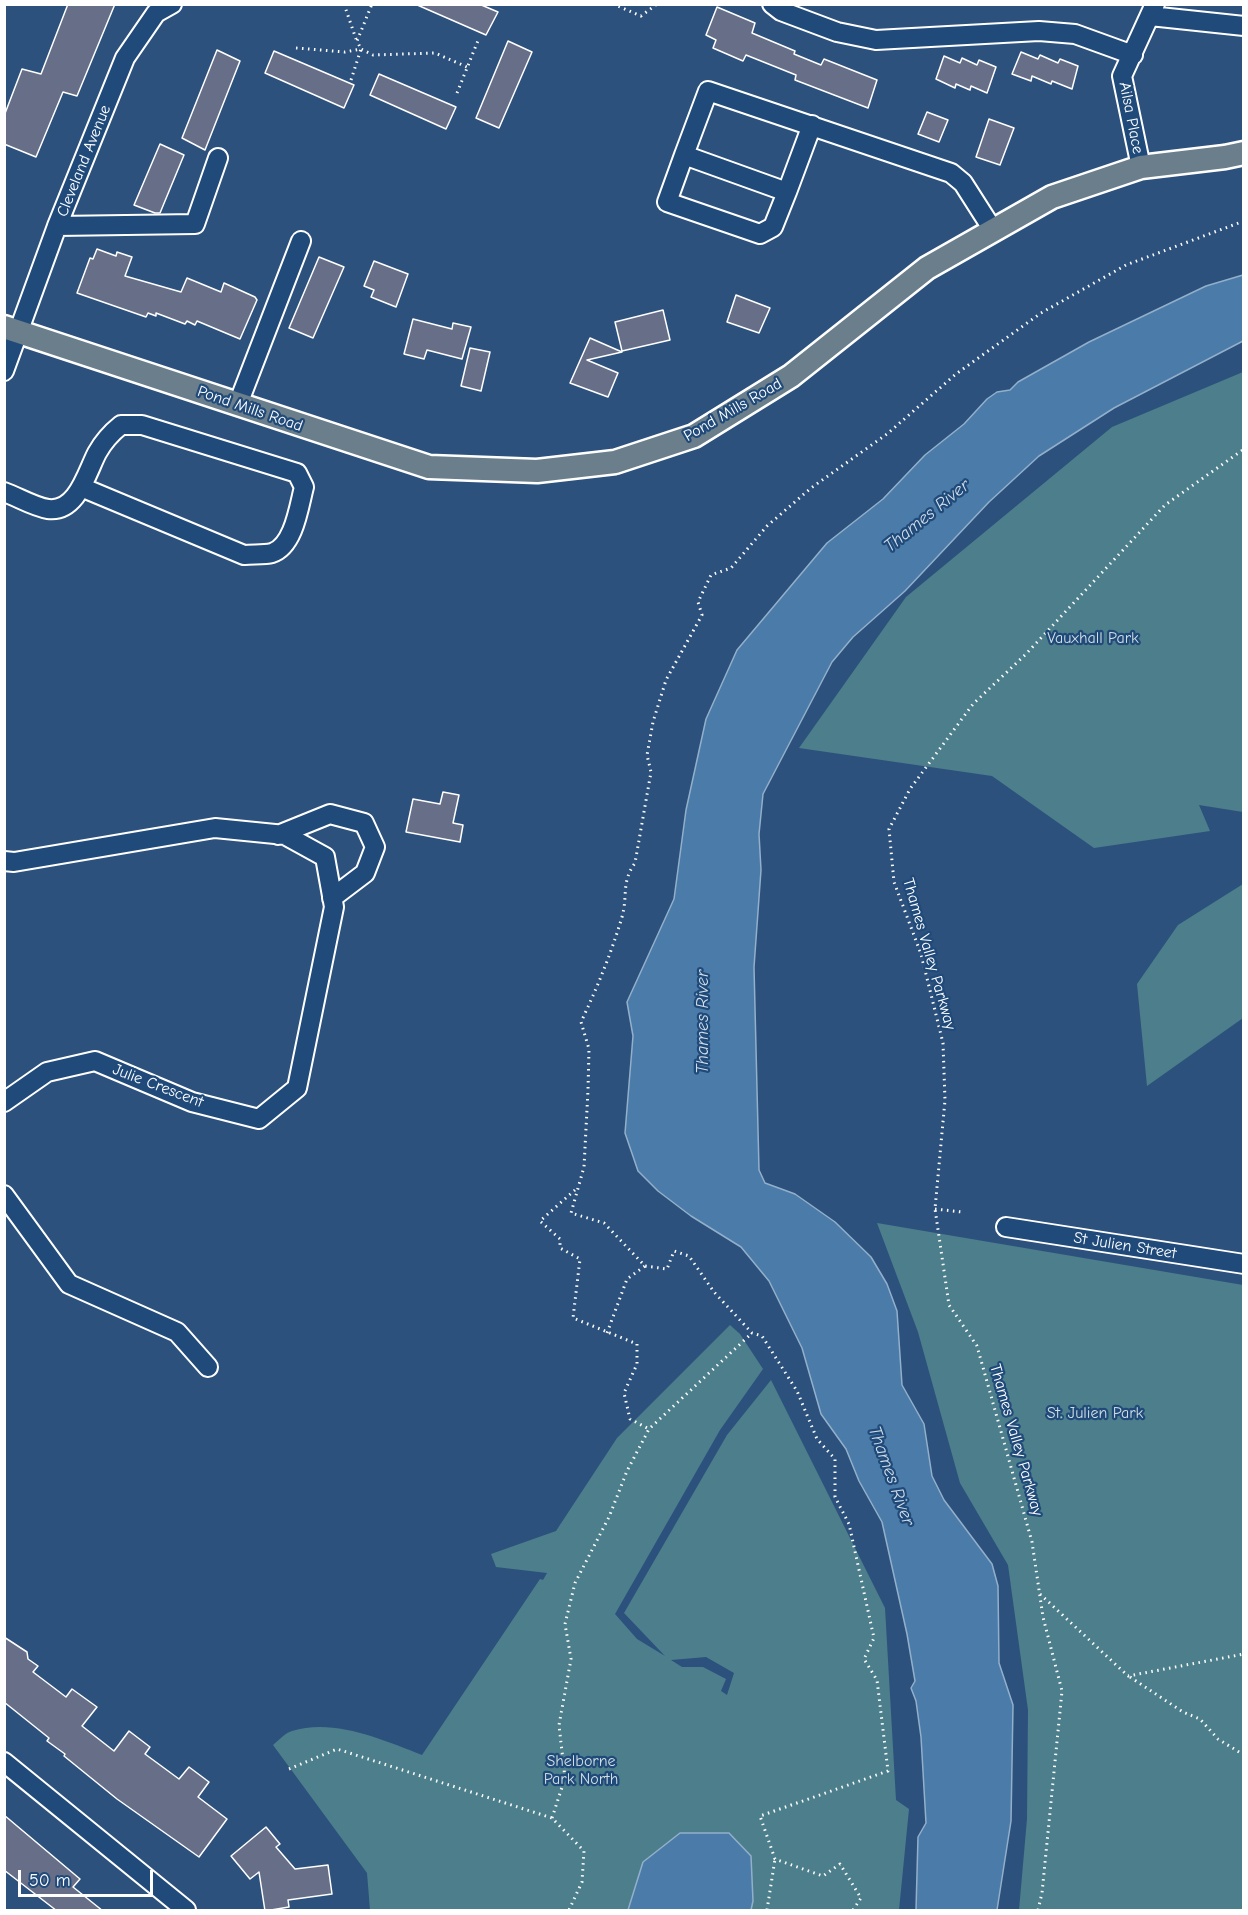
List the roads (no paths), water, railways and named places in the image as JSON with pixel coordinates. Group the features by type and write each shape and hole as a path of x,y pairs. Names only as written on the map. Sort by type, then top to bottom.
{"main road":[{"name":"Pond Mills Road","path":"12,329 429,467 537,471 615,462 694,436 791,376 927,268 1052,197 1141,167 1224,158 1244,153"}],"street":[{"name":"Cleveland Avenue","path":"4,371 12,329 57,226 125,58 156,13 172,4"},
{"path":"772,4 781,11 837,32 876,40 1039,31 1075,34 1133,55"},
{"path":"1153,10 1244,26"},
{"name":"Ailsa Place","path":"1141,167 1122,76 1153,10"},
{"path":"812,125 773,227 760,234 668,202 708,91 812,125 951,173 963,183 993,230"},
{"path":"684,154 787,192"},
{"path":"57,226 195,224 218,158"},
{"path":"238,404 301,241"},
{"path":"4,492 49,509 63,506 81,488 98,452 111,433 121,425 142,425 297,473 304,487 294,525 284,544 273,553 244,555 81,488"},
{"name":"Julie Crescent","path":"278,835 330,814 364,823 375,847 365,873 332,898"},
{"name":"Julie Crescent","path":"4,861 14,862 215,828 285,835 325,857 334,907 297,1088 259,1119 192,1102 94,1061 47,1072 4,1102"},
{"path":"4,1195 69,1284 177,1332 208,1367"},
{"name":"St Julien Street","path":"1006,1227 1244,1264"},
{"path":"4,1762 186,1911"}],"water":[{"name":"Thames River","path":"1243,275 1243,341 1114,408 1039,456 989,502 905,591 853,637 832,662 763,794 759,834 761,870 754,967 759,1170 765,1183 795,1194 835,1222 871,1257 887,1284 897,1311 902,1385 924,1424 932,1476 944,1500 992,1564 998,1586 999,1663 1013,1705 1011,1821 997,1910 916,1910 918,1837 926,1823 921,1737 916,1701 911,1688 915,1681 907,1634 882,1522 859,1481 846,1449 821,1414 802,1348 769,1281 741,1247 691,1216 658,1191 638,1171 625,1133 633,1036 627,1002 674,899 686,810 706,719 737,650 827,543 883,499 925,455 964,424 987,399 997,392 1010,390 1018,382 1089,342 1206,286"},
{"path":"680,1833 729,1833 751,1856 753,1901 751,1910 628,1910 643,1862"}],"park label":[{"name":"Vauxhall Park","path":"1093,638"},
{"name":"St. Julien Park","path":"1095,1413"},
{"name":"Shelborne Park North","path":"581,1770"}]}
